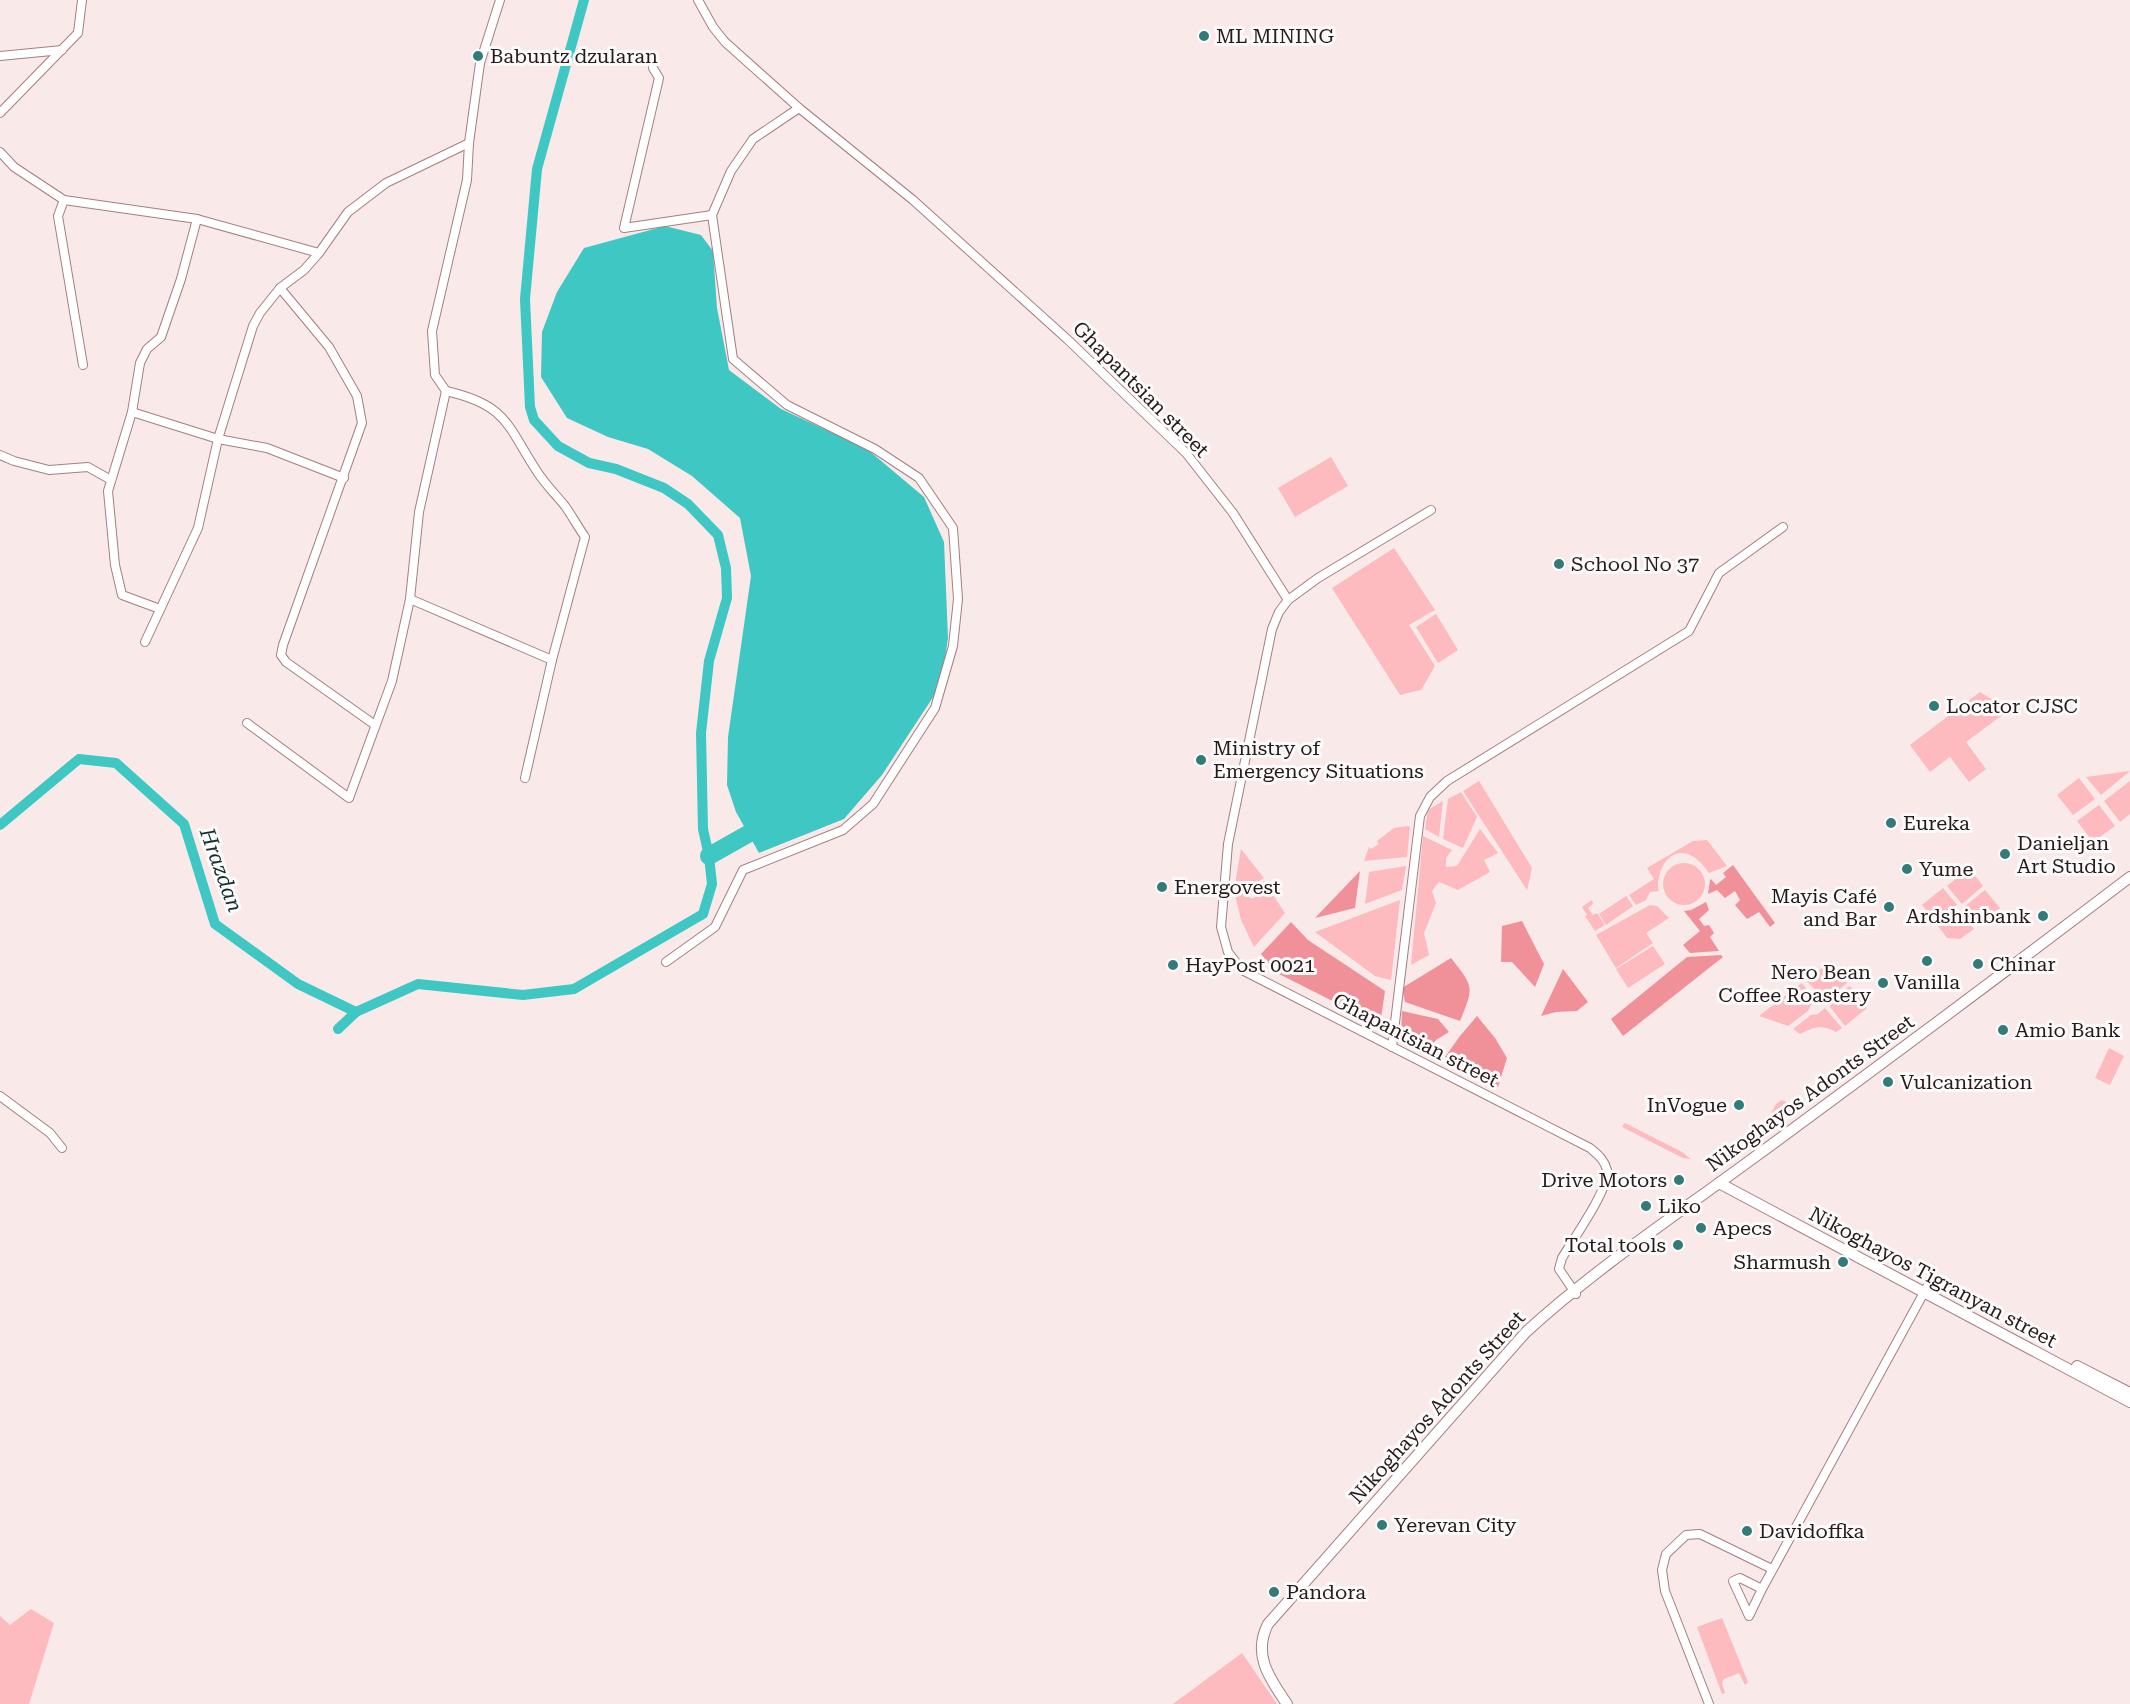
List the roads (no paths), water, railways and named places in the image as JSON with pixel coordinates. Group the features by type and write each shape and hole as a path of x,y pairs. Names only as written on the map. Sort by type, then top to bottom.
{"street":[{"path":"0,113 78,33 82,0"},
{"path":"500,0 480,63 469,143 467,180 432,331 435,375 446,391 493,408 504,418 539,475 566,507 585,537 552,660 525,778"},
{"name":"Ghapantsian street","path":"698,0 713,27 725,42 799,108 913,200 1067,339 1186,453 1233,513 1288,600 1279,612 1268,645 1228,844 1221,927 1228,952 1242,970 1590,1148 1602,1158 1607,1172 1605,1186 1562,1258 1559,1269 1575,1292"},
{"path":"0,56 63,50"},
{"path":"653,68 659,78 624,228 712,215"},
{"path":"666,962 715,927 743,870 843,830 873,804 935,708 953,646 958,599 952,528 919,478 876,448 787,405 733,359 712,215 731,171 753,139 799,108"},
{"path":"145,642 198,528 218,439 253,326 260,313 280,288 304,270 319,253 348,212 386,183 469,143"},
{"path":"0,152 14,167 64,200 197,219 319,253"},
{"path":"64,200 58,216 83,365"},
{"path":"160,609 122,595 115,565 108,491 132,412 140,363 147,349 161,337 181,279 197,219"},
{"path":"280,288 329,347 357,396 362,423 283,645 282,655 286,662 375,725"},
{"path":"247,723 349,798 392,681 410,599 419,512 446,391"},
{"path":"132,412 218,439 267,448 344,478"},
{"path":"0,455 49,470 88,467 111,480"},
{"path":"1288,600 1318,578 1431,510"},
{"path":"1392,1047 1420,816 1430,797 1447,781 1689,631 1719,573 1783,527"},
{"path":"410,599 552,660"},
{"name":"Nikoghayos Adonts Street","path":"1723,1183 2130,877"},
{"name":"Nikoghayos Adonts Street","path":"1265,1644 1273,1626 1349,1538 1529,1336 1575,1292 2130,884"},
{"path":"0,1096 50,1133 62,1148"},
{"name":"Nikoghayos Tigranyan street","path":"1723,1183 2130,1402"},
{"path":"1762,1589 1925,1290"},
{"name":"Nikoghayos Tigranyan street","path":"1925,1290 2130,1393"},
{"path":"1709,1704 1665,1591 1662,1569 1666,1554 1686,1535 1700,1534 1772,1569"},
{"path":"1265,1644 1266,1673 1287,1704"},
{"path":"1265,1644 1273,1673 1293,1704"}],"water":[{"path":"665,226 701,235 713,251 717,308 729,370 781,409 867,449 924,497 944,542 948,638 941,685 882,775 844,819 759,853 736,812 727,785 728,737 751,576 740,518 692,476 648,449 608,437 567,418 541,377 542,332 557,292 584,248"}],"waterway":[{"path":"338,1029 356,1012 418,984 523,995 574,989 703,914 712,884 703,829 701,733 709,661 727,598 726,568 718,535 688,504 664,488 616,469 589,463 558,446 534,420 530,407 525,299 537,169 584,0"},
{"name":"Hrazdan","path":"0,825 79,759 116,763 184,824 215,924 298,984 356,1012"},
{"path":"709,856 748,834"}],"place":[{"name":"ML MINING","path":"1204,36"},
{"name":"Babuntz dzularan","path":"478,56"},
{"name":"School No 37","path":"1559,564"},
{"name":"Locator CJSC","path":"1934,706"},
{"name":"Ministry of Emergency Situations","path":"1201,760"},
{"name":"Eureka","path":"1891,823"},
{"name":"Danieljan Art Studio","path":"2005,854"},
{"name":"Yume","path":"1907,869"},
{"name":"Energovest","path":"1162,887"},
{"name":"Mayis Café and Bar","path":"1889,907"},
{"name":"Ardshinbank","path":"2043,916"},
{"name":"Vanilla","path":"1927,961"},
{"name":"Chinar","path":"1978,964"},
{"name":"HayPost 0021","path":"1173,965"},
{"name":"Nero Bean Coffee Roastery","path":"1883,983"},
{"name":"Amio Bank","path":"2003,1030"},
{"name":"Vulcanization","path":"1888,1082"},
{"name":"InVogue","path":"1739,1105"},
{"name":"Drive Motors","path":"1679,1180"},
{"name":"Liko","path":"1646,1206"},
{"name":"Apecs","path":"1701,1228"},
{"name":"Total tools","path":"1678,1245"},
{"name":"Sharmush","path":"1843,1262"},
{"name":"Yerevan City","path":"1382,1525"},
{"name":"Davidoffka","path":"1747,1531"},
{"name":"Pandora","path":"1274,1592"}]}
